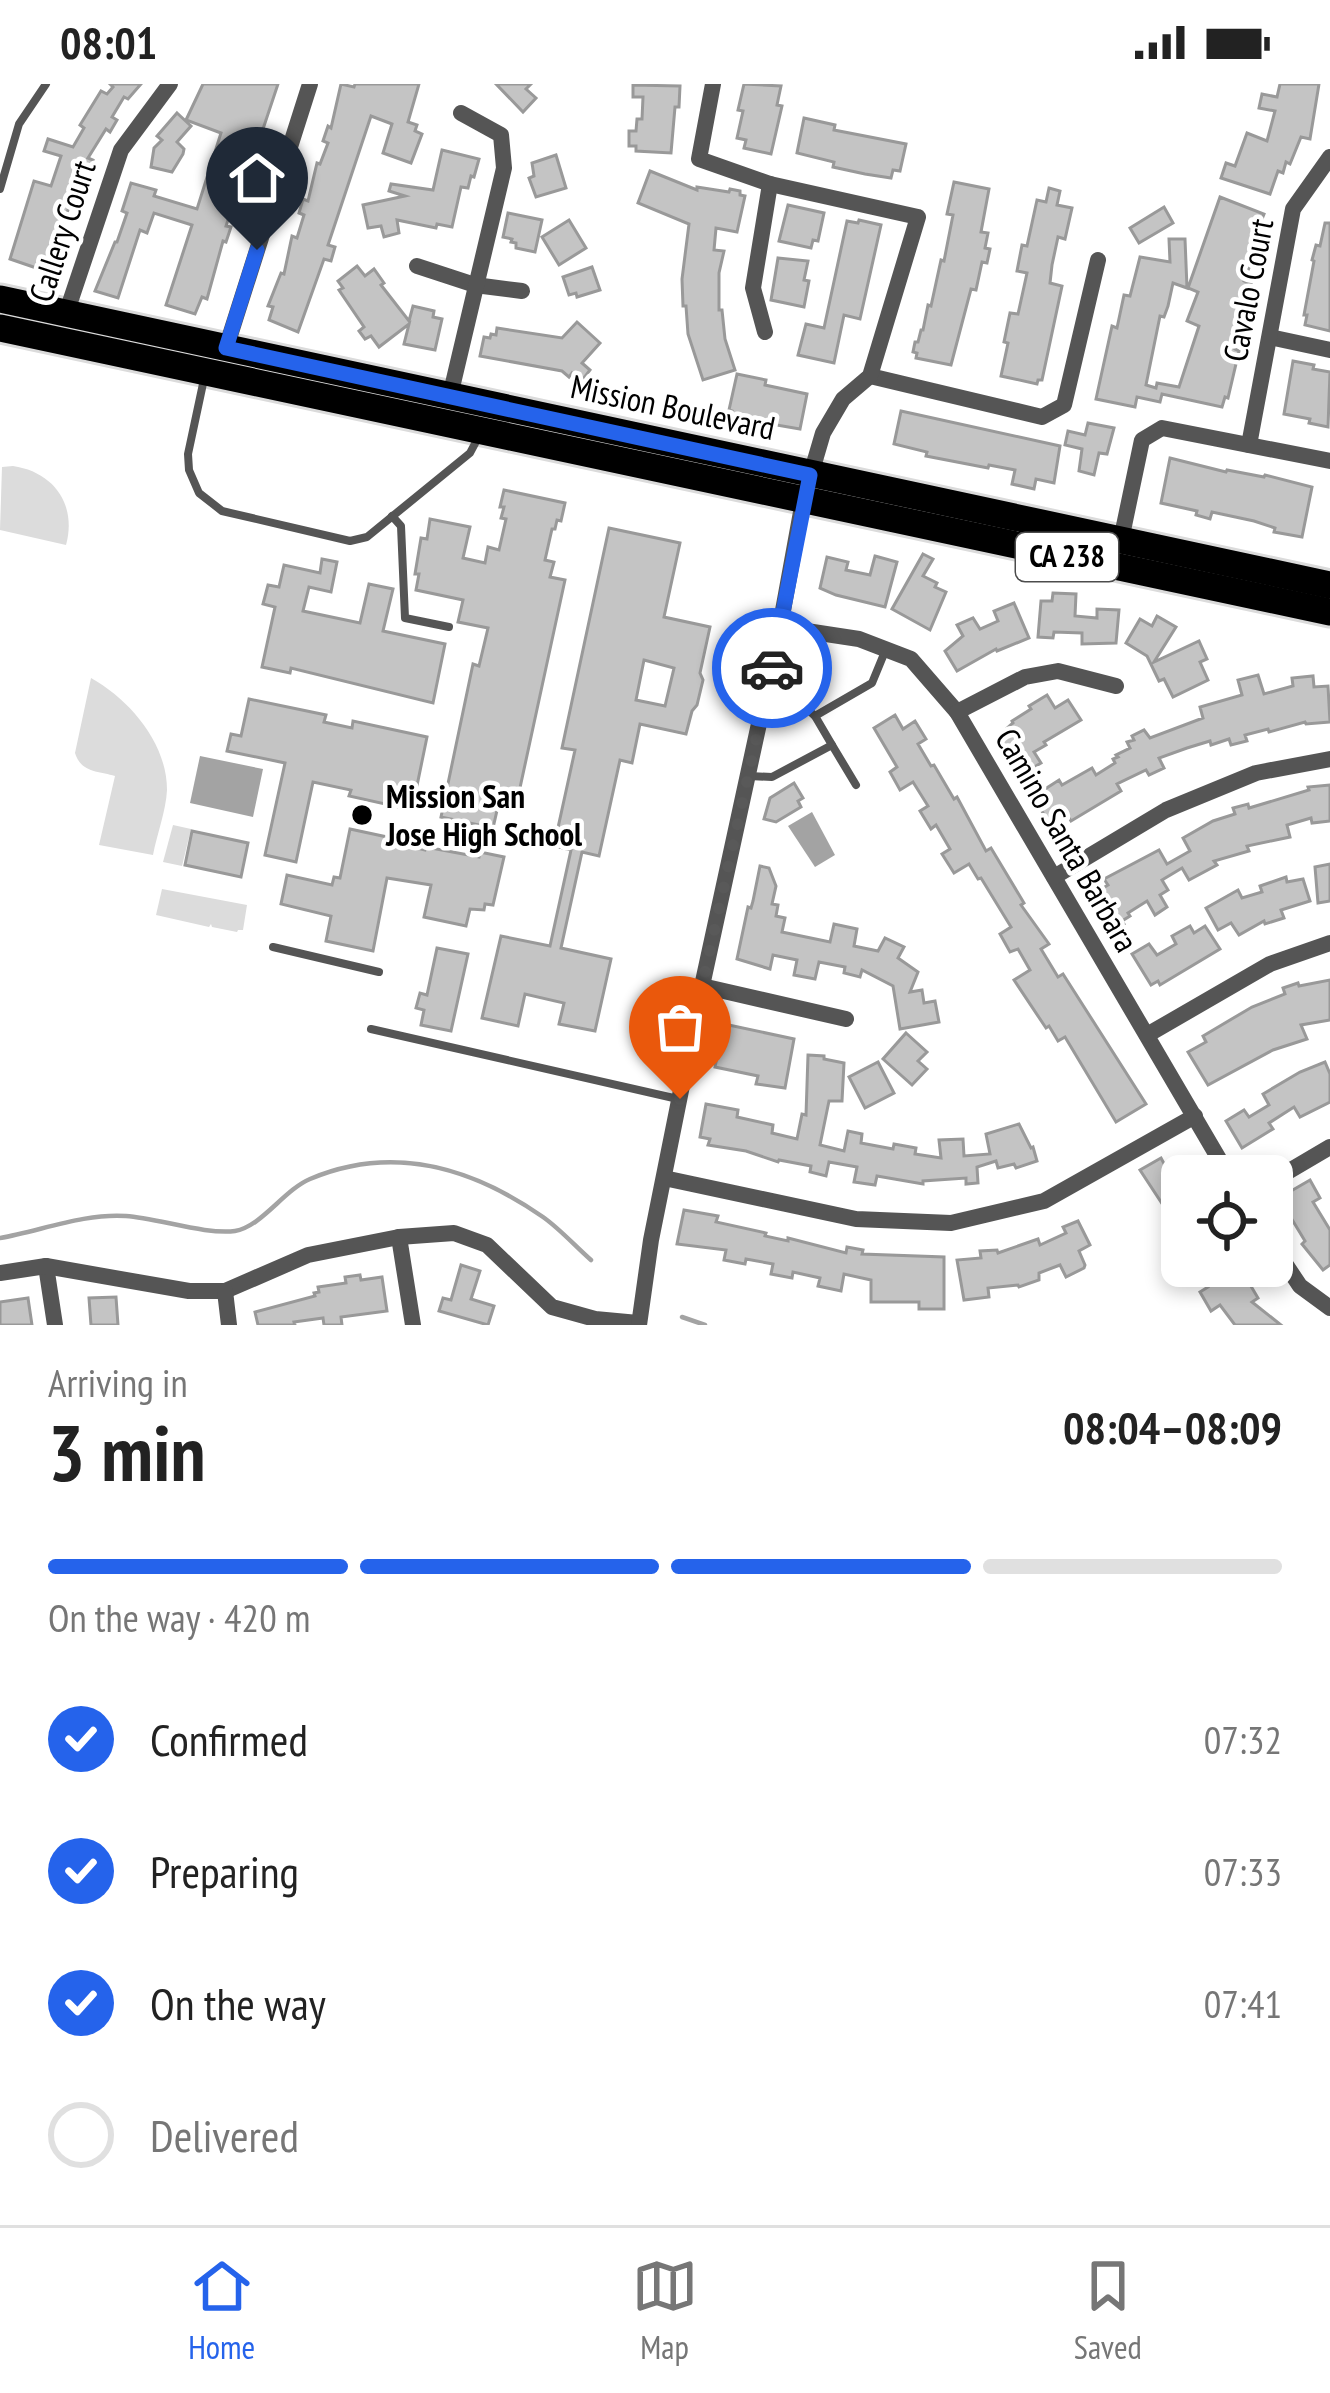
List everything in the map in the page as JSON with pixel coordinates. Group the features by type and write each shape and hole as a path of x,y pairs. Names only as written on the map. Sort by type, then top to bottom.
{"main road":[{"name":"Mission Boulevard","path":"0,299 62,327 206,372 482,431 1121,540 1330,585"},
{"name":"Mission Boulevard","path":"0,328 62,327 226,348 450,395 807,488 1330,612"}],"street":[{"name":"Callery Court","path":"62,327 121,150 170,84"},
{"path":"226,348 310,84"},
{"path":"0,1273 46,1266 189,1291 224,1291 308,1255 399,1237 454,1233 487,1245 551,1307 639,1324 702,986 807,488 823,433 843,398 870,376 917,217 770,184 699,159 713,84"},
{"path":"450,395 504,168 501,135 461,113"},
{"name":"Cavalo Court","path":"1249,445 1293,209 1330,157"},
{"path":"765,332 753,288 770,184"},
{"path":"870,376 1042,417 1064,405 1098,260"},
{"path":"417,266 475,285 522,291"},
{"path":"1270,337 1330,350"},
{"path":"1121,540 1142,440 1162,428 1330,461"},
{"name":"Camino Santa Barbara","path":"780,627 860,639 911,659 957,712 1216,1155"},
{"path":"957,712 1025,676 1058,671 1116,686"},
{"path":"1054,877 1166,810 1256,773 1330,760"},
{"path":"1147,1035 1270,964 1330,944"},
{"path":"702,986 846,1019"},
{"path":"664,1178 856,1220 951,1222 1044,1201 1195,1116"},
{"path":"1293,1169 1330,1147"},
{"path":"399,1237 413,1325"},
{"path":"46,1266 55,1325"},
{"path":"1293,1276 1330,1308"},
{"path":"224,1291 230,1325"}],"lane":[{"path":"0,189 19,124 46,84"},
{"path":"206,372 188,454 199,493 222,511 350,541 367,537 470,454 482,431"},
{"path":"392,516 401,526 405,618 448,627"},
{"path":"815,716 872,683 886,650"},
{"path":"767,688 797,700 815,716 856,785"},
{"path":"748,776 772,777 832,745"},
{"path":"273,947 379,971"},
{"path":"371,1029 680,1099"}],"shaded area":[{"path":"2,467 40,475 59,493 68,517 66,545 0,530"},
{"path":"91,678 132,711 161,756 167,790 153,855 99,845 115,776 86,768 75,753"},
{"path":"200,756 263,769 253,817 190,803"},
{"path":"812,812 835,855 815,867 788,826"},
{"path":"173,825 191,829 182,866 163,862"},
{"path":"162,889 247,905 243,930 156,915"}],"building":[{"path":"110,84 141,84 128,99 124,97 112,117 117,120 110,132 106,129 88,158 93,160 84,187 74,191 48,272 10,259 34,181 51,186 61,156 44,151 48,139 73,147 84,128 80,125 101,91 107,94 113,87"},
{"path":"203,84 278,84 250,168 245,166 238,187 243,190 238,205 233,204 226,226 231,227 207,299 202,297 195,314 166,305 192,225 154,213 147,233 140,230 118,298 95,291 127,213 122,211 131,183 156,190 154,196 197,209 221,133 186,120"},
{"path":"341,84 419,84 408,122 422,134 411,163 383,153 392,124 371,116 328,245 335,247 331,261 324,259 298,332 269,320 273,307 268,306 284,274 292,236 297,238 303,199 308,201 317,163 328,143 323,141 328,126 331,128"},
{"path":"496,84 531,84 526,89 536,98 523,112"},
{"path":"744,84 781,86 777,105 782,106 771,154 744,148 746,140 737,138"},
{"path":"1280,84 1319,84 1310,139 1301,137 1290,164 1286,162 1283,173 1278,171 1270,194 1221,178 1226,163 1235,166 1247,133 1267,141 1275,111 1259,108 1262,94 1277,97"},
{"path":"633,85 680,86 671,153 636,151 636,146 629,146 629,131 636,131 637,119 642,119 643,97 633,97"},
{"path":"177,113 191,126 177,142 183,154 172,172 151,167 154,148 162,140 157,136"},
{"path":"804,118 835,125 834,130 906,144 900,171 893,170 891,178 865,174 797,153"},
{"path":"442,150 479,159 468,188 461,187 452,227 397,220 399,233 384,237 381,226 368,228 363,205 405,196 389,191 391,184 433,190"},
{"path":"556,155 566,188 536,197 529,178 534,176 532,163"},
{"path":"650,171 697,190 730,189 745,196 737,232 716,228 714,250 724,251 719,310 735,370 703,380 683,306 689,224 638,203"},
{"path":"954,182 989,189 981,232 988,233 985,248 990,249 976,290 971,289 951,365 916,358 913,352 944,261"},
{"path":"1049,188 1060,191 1057,205 1072,208 1065,239 1058,237 1052,265 1050,283 1062,286 1042,380 1037,384 1001,376 1010,313 1018,314 1027,273 1017,271 1022,245 1027,246 1037,200 1046,202"},
{"path":"1220,197 1264,214 1250,249 1253,257 1244,281 1251,284 1239,315 1246,318 1235,349 1239,351 1228,398 1222,407 1162,394 1160,402 1137,397 1135,407 1096,399 1112,326 1117,328 1124,295 1130,296 1140,257 1170,262 1169,239 1185,239 1187,288 1173,283 1164,317 1160,316 1146,385 1179,387 1199,326 1187,321 1198,292 1188,288"},
{"path":"788,205 824,213 818,241 813,240 811,248 779,241"},
{"path":"1164,207 1173,223 1139,243 1130,228"},
{"path":"508,213 542,220 535,252 516,248 512,239 503,237"},
{"path":"569,220 586,248 559,265 542,237"},
{"path":"847,221 881,225 860,319 844,315 834,363 798,355 806,324 824,328"},
{"path":"1325,223 1330,223 1330,331 1305,325 1304,315 1312,260"},
{"path":"778,258 808,261 804,307 771,300"},
{"path":"357,266 365,276 374,269 409,321 413,306 434,311 433,317 442,319 435,350 404,344 409,324 379,347 371,336 365,339 359,331 364,327 338,281"},
{"path":"592,267 600,290 569,295 563,277"},
{"path":"577,322 600,343 582,363 590,370 581,382 572,373 569,377 562,371 480,356 484,337 496,335 497,328 562,338"},
{"path":"1293,361 1330,372 1328,427 1284,414"},
{"path":"737,374 807,394 800,429 730,417"},
{"path":"901,411 1060,446 1054,483 1036,479 1034,489 1012,484 1015,470 926,456 927,452 894,444"},
{"path":"1088,423 1114,428 1107,454 1099,453 1094,475 1079,471 1082,449 1065,445 1068,431 1085,435"},
{"path":"1170,458 1312,487 1302,537 1274,532 1275,528 1254,521 1212,512 1210,519 1161,503"},
{"path":"504,490 565,503 561,521 552,529 545,560 554,562 550,577 565,580 518,797 501,793 493,828 441,817 473,664 479,666 488,628 458,622 463,600 416,590 419,574 415,574 421,538 427,539 430,519 470,527 463,558 485,563 488,547 499,550 506,519 501,518 504,507 500,507"},
{"path":"609,528 680,543 664,617 710,627 697,705 686,734 640,724 632,763 620,760 599,856 582,852 561,948 611,959 595,1031 559,1024 564,1003 525,994 518,1026 482,1018 501,936 550,946 571,850 554,846 575,750 562,748","holes":["644,660 674,668 665,706 636,700"]},
{"path":"923,554 933,559 923,576 946,592 930,630 892,609"},
{"path":"875,556 897,562 885,607 820,588 827,557 848,562 846,570 870,575"},
{"path":"322,559 337,562 331,592 309,587 303,611 360,623 369,584 393,589 383,631 445,644 433,703 291,668 290,673 262,667 275,607 263,604 268,585 279,587 284,565 320,573"},
{"path":"1053,593 1076,594 1075,616 1097,618 1097,609 1119,610 1116,643 1082,644 1082,633 1038,637 1041,601 1052,601"},
{"path":"1014,603 1029,638 996,649 957,671 945,651 963,636 957,625 973,618 980,629 998,621 994,611"},
{"path":"1157,616 1176,627 1154,662 1199,641 1207,659 1200,662 1208,680 1173,697 1147,656 1126,643 1140,619 1152,626"},
{"path":"1258,675 1264,694 1293,686 1292,678 1313,676 1314,687 1328,686 1330,722 1268,729 1245,735 1247,741 1231,745 1229,739 1187,748 1159,758 1164,768 1149,775 1146,770 1117,784 1121,791 1071,821 1065,811 1046,818 1034,798 1042,791 1092,768 1096,775 1115,763 1116,755 1130,748 1127,742 1134,740 1132,736 1144,730 1150,738 1203,718 1200,707 1242,695 1238,680"},
{"path":"1047,695 1055,708 1068,700 1081,720 1044,742 1034,752 1041,763 1021,775 998,736"},
{"path":"249,699 326,715 324,722 352,728 353,721 427,737 412,810 349,796 351,790 313,782 296,862 265,855 285,763 227,751 231,734 241,736"},
{"path":"895,715 903,729 915,721 926,739 918,744 931,766 957,797 986,851 991,848 1021,905 1049,944 1041,949 1058,977 1063,974 1146,1104 1116,1122 1065,1037 1058,1041 1046,1028 1014,980 1030,970 1018,949 1010,952 1000,934 1011,927 981,878 969,864 954,873 942,854 950,849 936,825 931,829 920,811 928,806 913,782 900,790 890,772 897,767 874,728"},
{"path":"794,783 803,798 798,801 801,807 776,822 764,819 770,798"},
{"path":"1330,785 1330,821 1312,823 1311,818 1287,825 1290,837 1247,846 1249,851 1214,861 1217,865 1189,880 1182,868 1162,880 1168,890 1160,895 1167,907 1155,915 1147,901 1112,931 1093,899 1105,892 1104,879 1159,850 1167,864 1190,851 1183,838 1235,814 1233,808 1248,804 1249,808 1308,787"},
{"path":"350,829 425,850 504,857 493,905 470,909 466,926 424,917 431,885 387,878 373,951 326,941 331,916 281,904 287,875 332,885 334,877 340,878"},
{"path":"192,831 248,843 241,877 185,865"},
{"path":"1330,864 1330,901 1318,903 1315,867"},
{"path":"760,866 769,868 776,886 772,904 778,905 776,916 785,918 782,932 830,942 834,924 857,929 854,946 878,951 885,938 904,947 898,958 918,972 910,992 922,990 924,1003 935,1001 939,1022 900,1029 893,986 862,970 860,977 844,973 845,967 819,962 815,979 794,975 797,960 773,955 770,969 737,959"},
{"path":"1286,877 1287,882 1303,879 1310,901 1281,910 1284,918 1264,921 1239,935 1231,923 1218,930 1206,908 1238,890 1242,898 1262,892 1260,886"},
{"path":"1190,926 1194,933 1205,926 1220,949 1160,985 1158,981 1151,985 1132,954 1149,944 1157,955 1176,944 1172,936"},
{"path":"437,948 468,954 451,1031 421,1025 424,1010 416,1008 420,993 427,995"},
{"path":"1330,980 1330,1020 1301,1025 1307,1039 1273,1050 1208,1085 1188,1052 1206,1042 1203,1036 1285,994 1283,988"},
{"path":"724,1024 794,1039 785,1088 756,1084 758,1076 715,1067"},
{"path":"906,1033 927,1052 918,1061 927,1069 912,1085 883,1059"},
{"path":"808,1055 844,1063 842,1101 829,1101 820,1145 844,1151 848,1131 862,1134 861,1143 916,1148 915,1154 941,1158 939,1140 963,1139 964,1156 990,1154 986,1134 1019,1124 1037,1161 1016,1168 1014,1164 998,1168 996,1161 977,1167 978,1183 966,1184 966,1178 923,1184 877,1176 875,1185 854,1182 857,1167 829,1162 826,1176 810,1172 811,1166 708,1145 710,1139 700,1137 706,1104 738,1110 737,1117 773,1125 772,1133 797,1139 802,1114 806,1115"},
{"path":"878,1062 894,1093 865,1108 849,1077"},
{"path":"1325,1062 1330,1102 1300,1117 1294,1107 1269,1123 1273,1129 1242,1148 1226,1121 1244,1110 1249,1117 1269,1105 1263,1094"},
{"path":"1161,1158 1161,1202 1140,1170"},
{"path":"1310,1180 1320,1198 1313,1202 1330,1230 1330,1265 1323,1270 1302,1244 1305,1241 1293,1221 1293,1190"},
{"path":"684,1210 718,1216 716,1222 765,1236 846,1253 847,1247 863,1250 862,1254 944,1257 944,1309 919,1309 919,1302 871,1302 871,1280 844,1274 841,1291 818,1286 820,1278 793,1272 792,1278 771,1274 773,1264 724,1260 726,1250 677,1244"},
{"path":"1078,1221 1090,1245 1079,1251 1084,1268 1066,1277 1060,1265 1039,1273 1039,1280 1019,1287 988,1288 989,1297 964,1300 957,1260 981,1258 980,1251 998,1253 1038,1239 1040,1245 1066,1233 1063,1227"},
{"path":"461,1265 480,1271 471,1299 494,1306 488,1325 439,1311 443,1298 451,1300"},
{"path":"360,1275 361,1280 382,1277 387,1311 341,1317 342,1325 324,1325 323,1318 295,1325 258,1325 255,1312 315,1296 318,1287 346,1283 345,1277"},
{"path":"1208,1287 1251,1287 1258,1298 1252,1302 1281,1325 1235,1325 1220,1305 1211,1311 1200,1292"},
{"path":"116,1297 118,1325 91,1325 89,1298"},
{"path":"28,1298 32,1325 0,1325 0,1302"}],"waterway":[{"path":"0,1238 110,1216 235,1231 254,1223 310,1179 371,1163 401,1162 431,1166 488,1185 543,1217 591,1260"},
{"path":"682,1317 705,1325"}],"way so far":[{"path":"680,1099 772,668"}],"place":[{"name":"Mission San Jose High School","path":"362,815"}],"route":[{"path":"257,250 226,348 810,475 772,668"}]}
